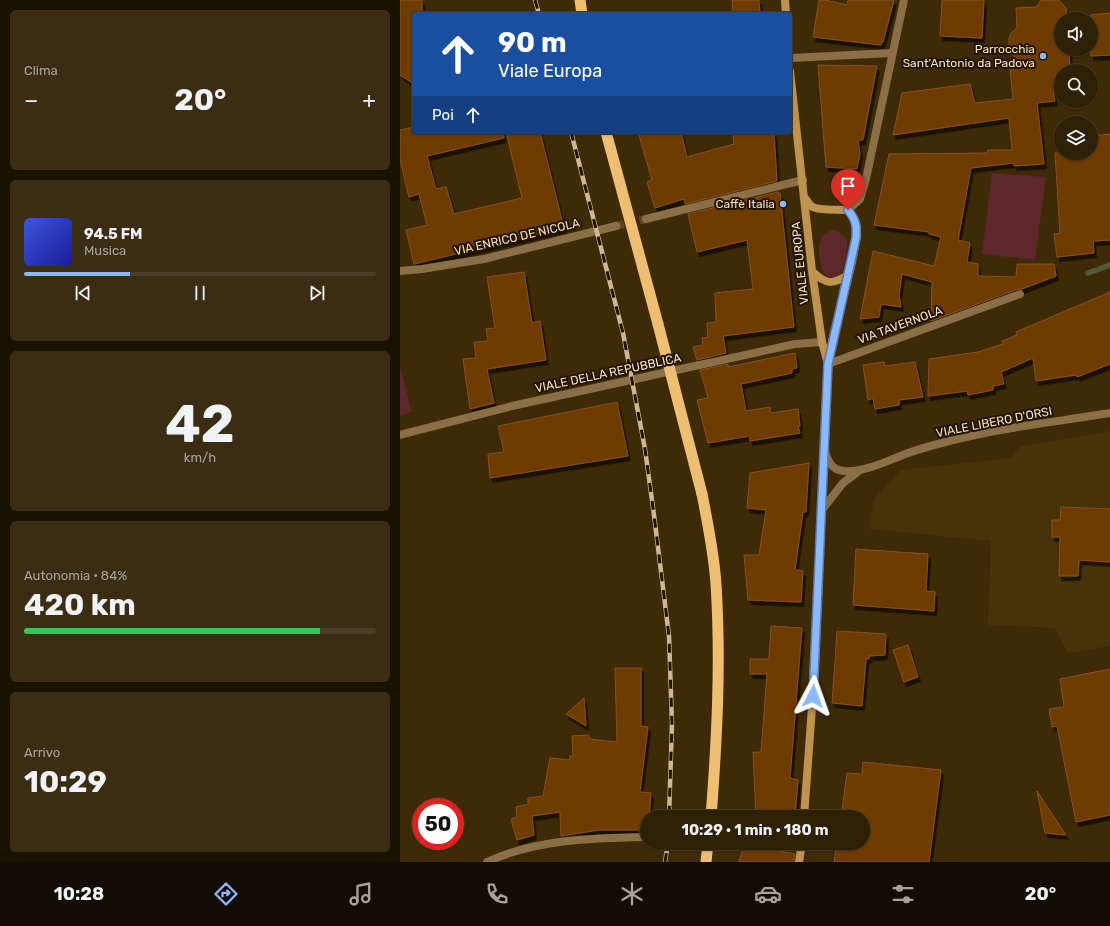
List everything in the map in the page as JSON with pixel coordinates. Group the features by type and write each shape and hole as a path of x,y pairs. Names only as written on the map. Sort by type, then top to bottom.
{"highway":[{"path":"580,0 582,12"},
{"path":"607,134 702,494 708,526 716,583 718,666 717,744 712,810"},
{"path":"706,862 707,850"}],"main road":[{"path":"785,0 786,12"},
{"name":"VIALE EUROPA","path":"792,88 812,271 822,342 828,364 825,451"},
{"path":"805,198 811,207 819,210 848,210 855,218 856,238 828,364"},
{"path":"808,225 813,214 819,210"},
{"path":"812,271 820,279 828,282 839,281 849,274"},
{"path":"805,810 815,666 825,451"},
{"path":"799,862 801,850"}],"street":[{"path":"848,210 860,199 866,179 904,0"},
{"path":"792,58 892,53"},
{"path":"646,219 803,180"},
{"name":"VIA ENRICO DE NICOLA","path":"400,271 484,259 616,226"},
{"name":"VIA TAVERNOLA","path":"828,364 1020,294"},
{"name":"VIALE DELLA REPUBBLICA","path":"400,435 527,402 795,344 822,342"},
{"name":"VIALE LIBERO D'ORSI","path":"825,451 828,462 835,468 844,471 859,471 910,452 947,442 987,433 1110,413"},
{"path":"822,511 843,483 859,471"},
{"path":"487,862 502,855 549,843 597,838 640,837"}],"shaded area":[{"path":"992,173 1046,177 1035,260 982,254"},
{"path":"834,230 844,236 847,245 842,270 838,276 830,277 826,275 821,265 819,258 819,245 823,235"},
{"path":"400,366 412,412 400,415"},
{"path":"1110,431 1110,646 1068,653 1055,628 988,625 991,541 869,529 874,499 901,470 1010,458 1022,446"}],"building":[{"path":"400,0 422,0 422,12 412,12 412,83 400,75"},
{"path":"732,0 759,0 760,12 733,12"},
{"path":"819,0 847,5 848,0 894,0 881,45 813,37"},
{"path":"942,0 984,0 982,38 940,36"},
{"path":"1041,0 1059,0 1066,8 1066,12 1054,12 1054,56 1069,56 1070,64 1054,64 1054,101 1037,103 1044,164 1014,166 1014,163 971,168 958,240 970,243 967,262 978,264 978,276 1016,277 1017,264 1054,264 1056,276 931,321 932,282 902,274 899,295 901,307 881,304 879,317 860,319 873,251 934,266 941,237 929,234 929,232 874,225 889,154 987,153 988,150 1012,150 1009,118 893,135 902,93 970,84 975,103 1013,99 1009,60 1015,60 1009,44 1009,38 1011,33 1017,28 1016,8 1037,7"},
{"path":"1110,13 1110,55 1098,56 1098,14"},
{"path":"818,65 877,66 863,140 858,140 860,154 857,169 826,167"},
{"path":"412,127 412,134 503,134 504,138 427,156 436,189 446,187 454,214 522,198 506,134 540,134 564,228 414,264 406,230 427,225 419,194 409,197 400,160 400,130"},
{"path":"639,134 681,134 687,157 734,144 733,134 774,134 777,181 685,204 684,199 655,208 647,182 652,180"},
{"path":"1110,134 1110,240 1093,241 1094,253 1057,257 1054,234 1060,233 1055,160 1098,160 1098,135"},
{"path":"778,192 778,194 780,193 794,327 723,336 726,353 697,360 693,347 703,345 702,338 708,337 707,323 716,322 715,293 753,289 747,240 697,252 688,214"},
{"path":"524,272 532,323 540,321 546,360 487,369 494,403 470,409 463,359 476,358 474,342 488,341 486,329 495,328 487,277"},
{"path":"1110,292 1110,364 1077,377 1076,375 1036,381 1033,358 1001,372 1004,384 993,386 993,390 968,395 967,391 928,396 929,359 978,352 1003,344 1002,341 1017,335 1016,332"},
{"path":"795,353 797,368 792,369 792,373 741,384 746,411 770,407 771,413 798,409 800,426 798,426 800,433 750,441 750,436 708,443 697,400 708,398 700,370 728,364 728,367"},
{"path":"884,362 885,366 915,362 923,397 899,400 899,405 875,409 873,398 868,400 863,365"},
{"path":"617,402 628,456 490,478 488,454 504,452 498,426"},
{"path":"809,463 806,512 803,512 795,570 803,571 801,602 748,600 744,555 759,555 766,510 747,508 750,473"},
{"path":"1061,507 1110,509 1110,562 1079,560 1078,576 1059,576 1060,537 1052,537 1052,520 1060,520"},
{"path":"856,549 928,554 926,591 935,592 934,611 853,605"},
{"path":"771,626 802,628 790,778 798,780 796,810 756,810 753,752 761,752 767,674 750,674 750,659 769,659"},
{"path":"837,631 886,634 885,655 869,656 869,659 866,659 862,706 832,703"},
{"path":"908,645 918,677 904,682 893,650"},
{"path":"615,668 641,668 641,726 648,727 640,792 651,793 650,810 640,810 640,830 599,830 561,836 560,812 532,816 534,835 517,840 511,819 517,817 516,807 528,804 528,798 543,796 550,758 570,760 570,756 573,756 572,736 589,735 589,739 617,742"},
{"path":"1110,669 1110,815 1076,822 1057,726 1052,727 1049,709 1064,707 1060,679"},
{"path":"584,698 586,726 566,714"},
{"path":"863,762 941,770 929,862 834,862 836,850 870,850 870,810 842,810 847,773 862,774"},
{"path":"1037,791 1066,835 1045,833"},
{"path":"742,850 775,850 795,854 794,862 739,862"}],"waterway":[{"path":"1088,273 1110,265"}],"tunnel":[{"path":"616,226 646,219"}],"railway":[{"path":"535,0 538,12"},
{"path":"572,134 623,333 645,449 669,636 672,724 669,810"},
{"path":"665,862 667,850"}],"place":[{"name":"Parrocchia Sant'Antonio da Padova","path":"1043,56"},
{"name":"Caffè Italia","path":"783,204"}],"route":[{"path":"813,696 828,364 856,238 855,218 848,210"}]}
